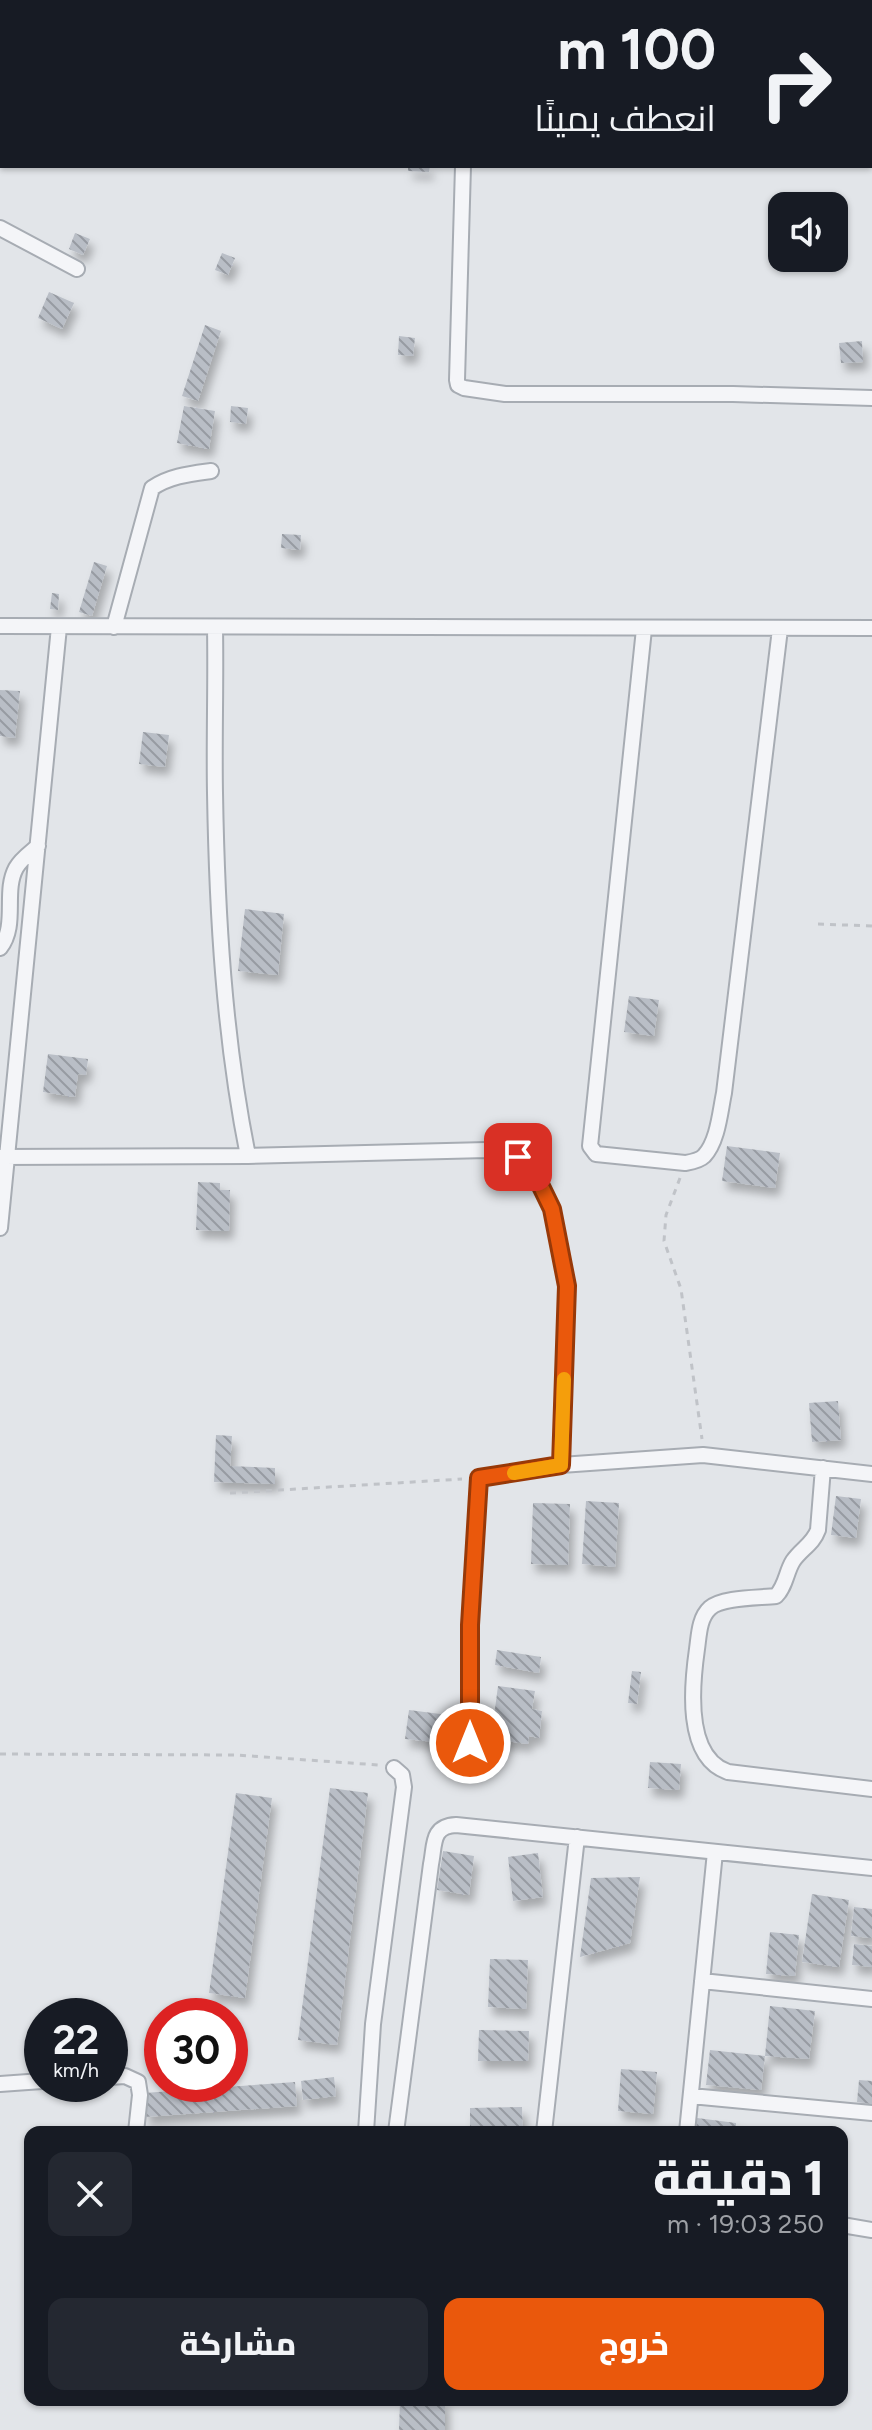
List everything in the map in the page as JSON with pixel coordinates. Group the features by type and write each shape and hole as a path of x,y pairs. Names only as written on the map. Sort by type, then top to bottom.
{"street":[{"path":"463,168 458,385 505,394 733,394 872,398"},
{"path":"0,228 77,269"},
{"path":"114,627 152,488 182,474 211,471"},
{"path":"0,626 872,628"},
{"path":"0,1228 3,1157 59,627"},
{"path":"215,628 216,851 221,944 236,1099 248,1156"},
{"path":"644,629 590,1146 596,1154 685,1163 705,1155 717,1129 724,1093 780,629"},
{"path":"0,948 6,940 8,929 13,876 21,861 38,846"},
{"path":"3,1157 248,1156 487,1150 518,1157 535,1174 552,1209 567,1286 561,1465"},
{"path":"470,1743 470,1625 479,1478 561,1465 703,1455 872,1474"},
{"path":"823,1468 818,1530 814,1540 795,1558 782,1590 776,1596 726,1601 707,1611 700,1625 692,1710 701,1743 718,1769 872,1789"},
{"path":"366,2126 373,2024 404,1787 402,1775 394,1768"},
{"path":"397,2126 431,1864 438,1831 442,1827 456,1825 872,1868"},
{"path":"545,2126 577,1837"},
{"path":"688,2126 715,1852"},
{"path":"702,1981 872,1999"},
{"path":"128,2077 138,2082 137,2126"},
{"path":"0,2084 24,2082"},
{"path":"691,2096 872,2113"},
{"path":"848,2226 872,2230"}],"path":[{"path":"818,924 872,926"},
{"path":"685,1163 666,1215 664,1241 681,1289 687,1320 703,1455"},
{"path":"230,1493 479,1478"},
{"path":"0,1754 236,1755 394,1768"}],"building":[{"path":"408,168 430,168 429,172 408,171"},
{"path":"75,233 90,239 83,255 69,249"},
{"path":"222,253 235,258 228,275 215,270"},
{"path":"49,292 74,303 62,329 38,318"},
{"path":"205,325 221,331 198,401 182,396"},
{"path":"399,336 415,338 413,356 398,355"},
{"path":"862,341 863,362 841,363 839,343"},
{"path":"184,406 215,411 209,449 177,443"},
{"path":"231,406 248,408 246,424 230,422"},
{"path":"282,534 301,535 300,550 281,548"},
{"path":"94,562 107,566 92,616 79,612"},
{"path":"52,593 59,594 58,610 50,609"},
{"path":"0,690 20,691 15,738 0,736"},
{"path":"143,732 169,735 165,767 139,764"},
{"path":"245,909 284,914 278,975 238,971"},
{"path":"629,996 659,1000 654,1036 624,1032"},
{"path":"48,1054 88,1059 86,1075 78,1074 75,1097 43,1092"},
{"path":"727,1146 780,1153 775,1188 722,1181"},
{"path":"198,1182 220,1183 220,1190 230,1190 229,1231 196,1230"},
{"path":"838,1401 841,1440 812,1442 809,1403"},
{"path":"216,1435 232,1436 230,1466 275,1468 275,1484 214,1482"},
{"path":"836,1496 861,1499 856,1538 831,1535"},
{"path":"586,1501 619,1503 615,1567 582,1564"},
{"path":"533,1503 570,1504 568,1565 531,1564"},
{"path":"497,1650 541,1657 539,1673 495,1665"},
{"path":"632,1671 641,1672 637,1704 628,1703"},
{"path":"498,1686 535,1691 532,1709 542,1711 539,1738 529,1736 528,1744 491,1739"},
{"path":"409,1710 448,1715 445,1743 405,1739"},
{"path":"650,1762 681,1764 679,1790 648,1788"},
{"path":"330,1788 368,1793 337,2045 298,2040"},
{"path":"236,1793 272,1798 245,1998 209,1993"},
{"path":"443,1851 474,1856 469,1895 437,1890"},
{"path":"538,1853 543,1897 513,1901 508,1857"},
{"path":"640,1877 630,1943 580,1957 591,1878"},
{"path":"812,1894 849,1900 839,1967 802,1962"},
{"path":"854,1907 872,1909 872,1938 851,1936"},
{"path":"770,1932 799,1935 795,1976 766,1974"},
{"path":"854,1944 872,1946 872,1967 852,1965"},
{"path":"490,1959 528,1960 526,2009 488,2007"},
{"path":"770,2006 815,2011 809,2059 765,2056"},
{"path":"479,2030 529,2031 528,2061 478,2061"},
{"path":"710,2050 765,2056 761,2090 706,2085"},
{"path":"621,2069 657,2072 653,2114 618,2111"},
{"path":"334,2077 336,2096 303,2100 301,2081"},
{"path":"859,2080 872,2081 872,2104 857,2102"},
{"path":"295,2082 297,2106 145,2117 144,2102 248,2102 248,2085"},
{"path":"522,2107 523,2126 470,2126 470,2108"},
{"path":"697,2118 736,2123 736,2126 696,2126"},
{"path":"400,2406 445,2406 445,2430 399,2430"}],"slow traffic":[{"path":"514,1473 561,1465 564,1379"}],"route":[{"path":"470,1743 470,1625 479,1478 561,1465 567,1286 552,1209 535,1174 518,1157"}]}
